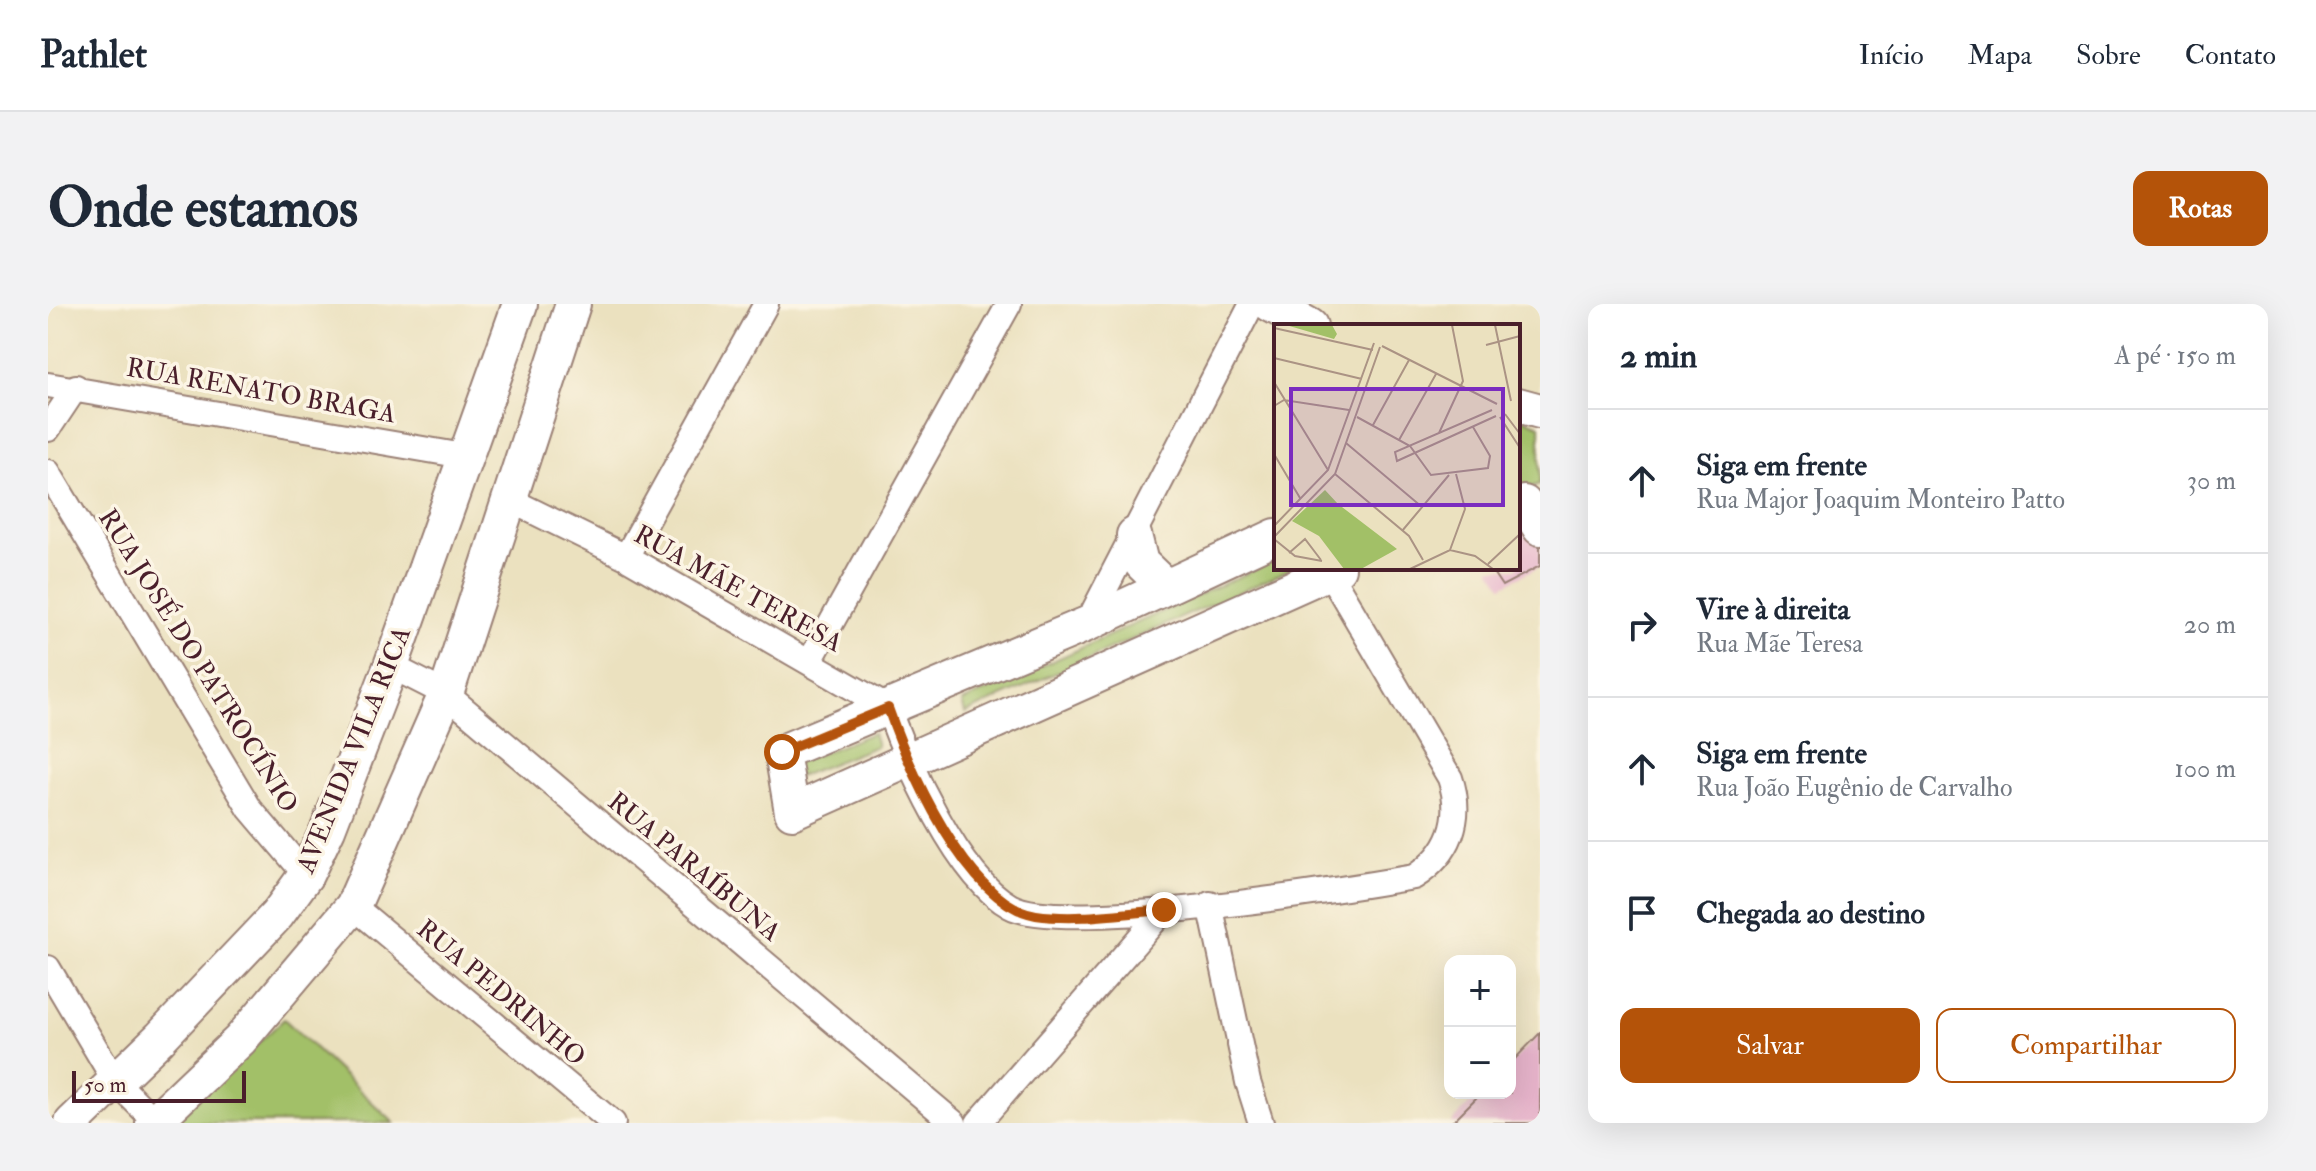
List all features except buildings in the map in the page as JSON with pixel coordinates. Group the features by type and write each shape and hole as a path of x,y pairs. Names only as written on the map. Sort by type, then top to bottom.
{"main road":[{"name":"AVENIDA VILA RICA","path":"72,1123 213,982 300,884 391,666 520,304"},
{"path":"154,1122 240,1040 346,915 446,694 573,304"},
{"path":"1270,304 1306,324"},
{"path":"1134,535 1141,563 1166,587"},
{"path":"1274,537 1087,624 782,752 792,812 1334,570"},
{"path":"300,884 292,911 298,922 325,928 346,915"}],"street":[{"path":"626,557 766,304"},
{"path":"810,661 1009,304"},
{"path":"1087,624 1252,304"},
{"name":"RUA RENATO BRAGA","path":"48,385 76,387 464,456"},
{"path":"48,429 76,387"},
{"name":"RUA JOSÉ DO PATROCÍNIO","path":"48,472 250,809 300,884"},
{"name":"RUA MÃE TERESA","path":"508,499 626,557 888,708"},
{"path":"888,708 907,760 971,872 992,895 1013,908 1034,915 1067,917 1164,910 1414,877 1434,864 1446,849 1454,827 1456,795 1450,778 1334,570"},
{"name":"RUA PARAÍBUNA","path":"391,666 446,694 954,1123"},
{"path":"1210,904 1248,1082 1261,1123"},
{"path":"978,1123 1164,910"},
{"name":"RUA PEDRINHO","path":"346,915 613,1123"},
{"path":"48,968 115,1081 154,1122"}],"green space":[{"path":"1520,418 1540,425 1540,484 1520,491"},
{"path":"1274,561 1274,570 1289,570 965,713 962,702"},
{"path":"873,733 877,746 795,778 791,765"},
{"path":"284,1019 394,1123 172,1123"}],"route":[{"path":"782,752 888,708 907,760 971,872 992,895 1013,908 1034,915 1067,917 1164,910"}]}
